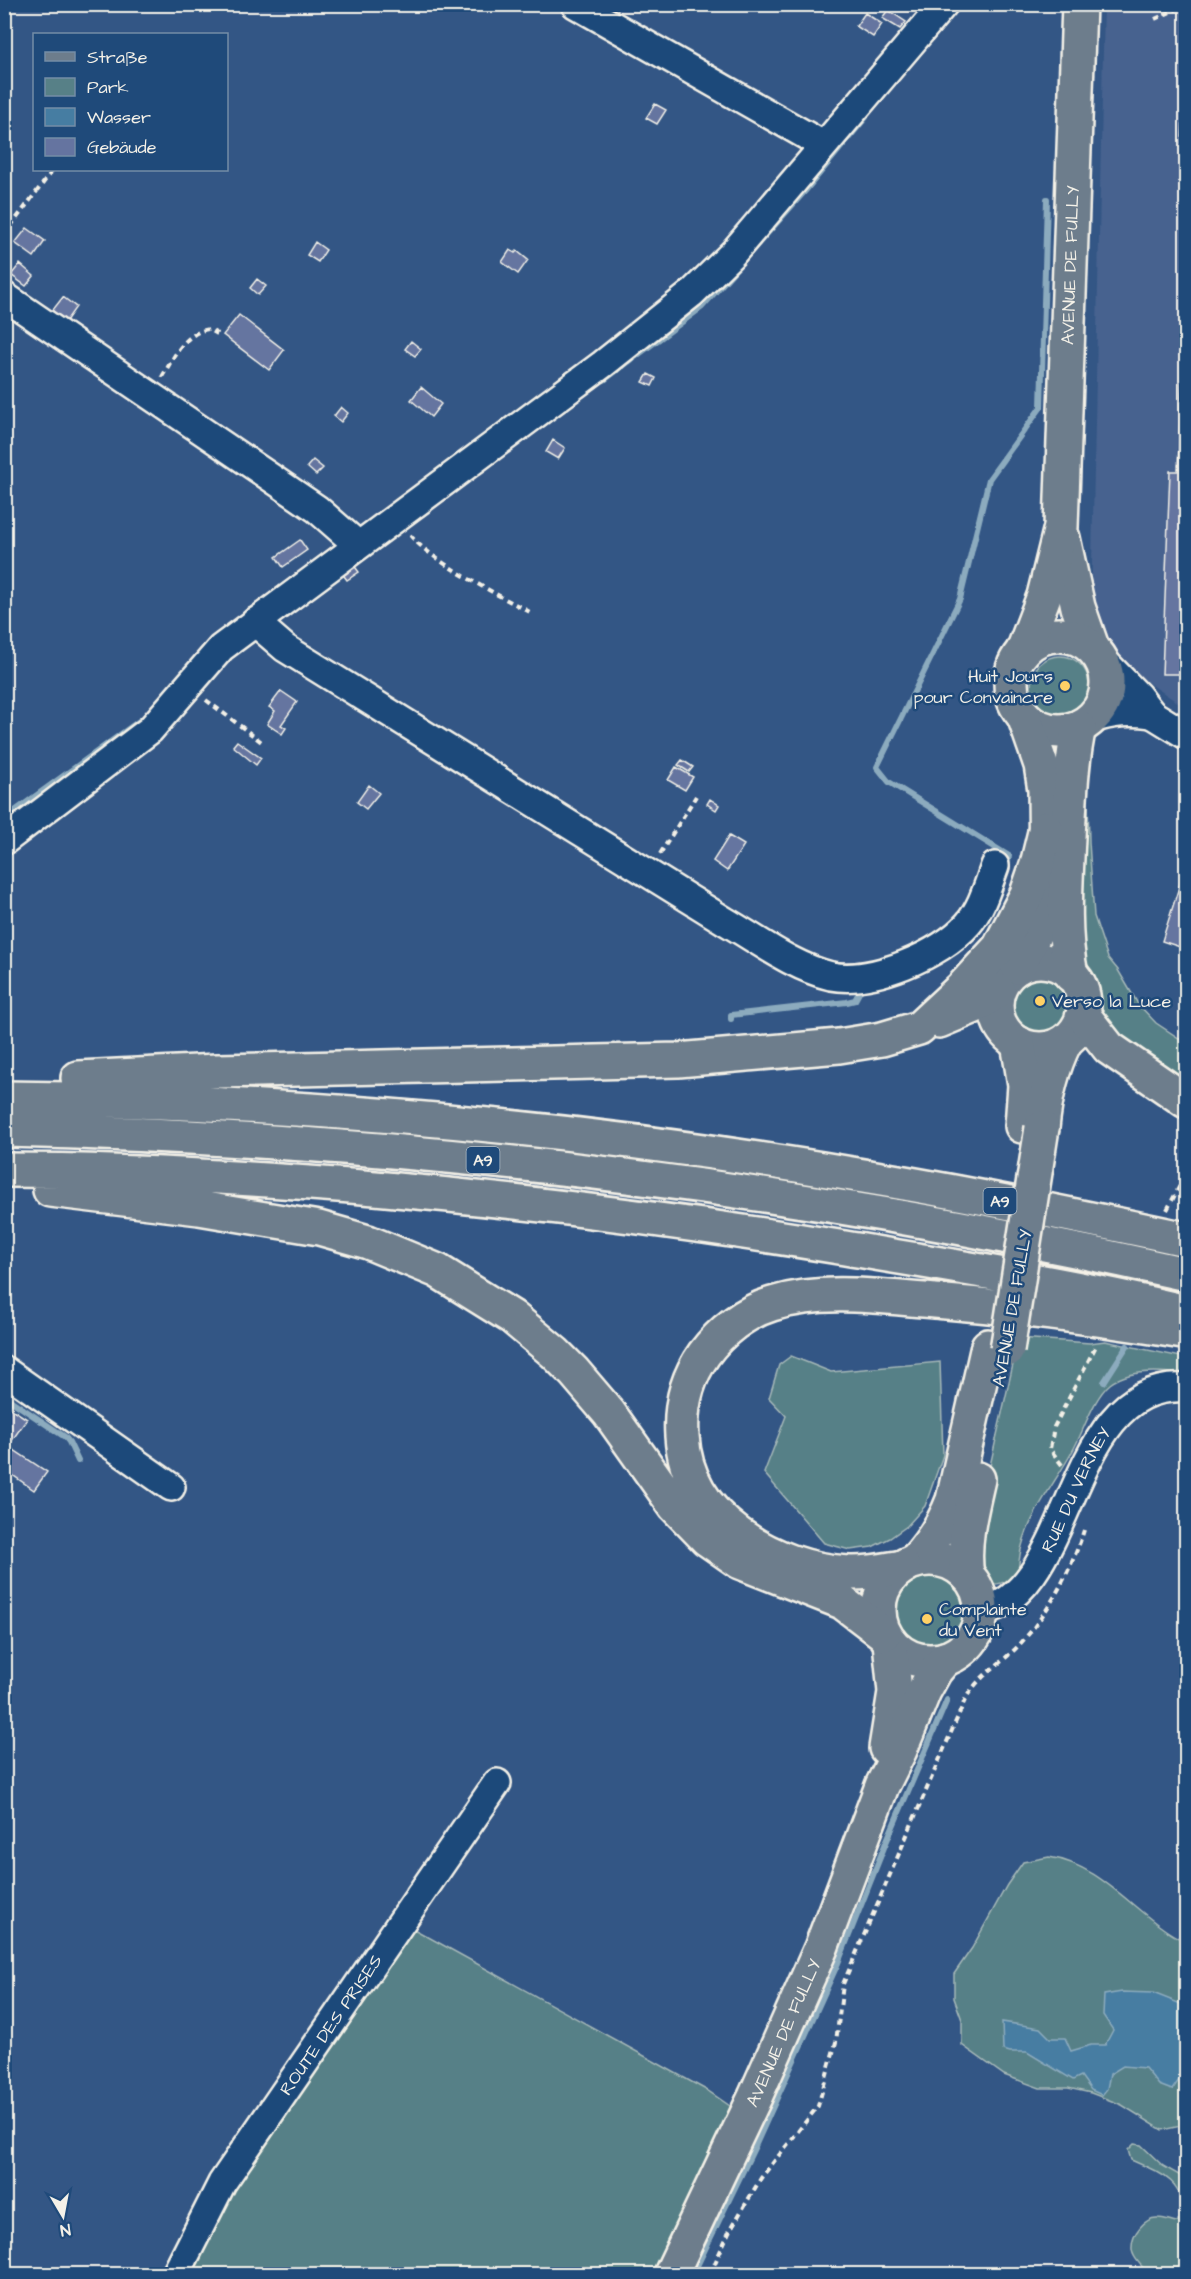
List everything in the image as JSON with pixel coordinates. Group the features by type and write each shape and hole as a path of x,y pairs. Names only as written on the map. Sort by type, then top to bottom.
{"main road":[{"name":"AVENUE DE FULLY","path":"1023,651 1044,596 1061,527 1079,4"},
{"name":"AVENUE DE FULLY","path":"1061,527 1078,607 1096,652"},
{"path":"4,1081 217,1071 620,1063 715,1058 839,1046 882,1039 953,1016 1008,979 1029,963 1046,962 1057,965 1071,975 1079,985 1083,996 1083,1015 1078,1027 1065,1042 1050,1048 1039,1049 1018,1043 1000,1024 996,1005 1008,979 1035,934 1043,910 1046,886 1045,790 1041,765 1024,716 1015,702 1011,686 1014,664 1023,651 1042,638 1057,635 1072,637 1096,652 1106,672 1107,689 1102,705 1085,723 1059,731 1050,730 1040,728 1024,716"},
{"path":"1071,975 1067,956 1065,888 1071,789 1085,723"},
{"path":"919,1028 962,988 999,948 1027,894 1046,828"},
{"path":"1083,1015 1109,1048 1186,1101"},
{"name":"AVENUE DE FULLY","path":"967,1575 965,1566 970,1514 1032,1127 1046,1093 1056,1059 1065,1042"},
{"name":"AVENUE DE FULLY","path":"1018,1043 1032,1127"},
{"name":"A9","path":"4,1098 121,1099 278,1108 598,1137 885,1179 1186,1239"},
{"name":"A9","path":"4,1130 277,1142 407,1152 606,1173 739,1191 959,1227 1186,1274"},
{"path":"4,1170 140,1173 312,1183 461,1196 615,1214 760,1233 949,1265 1186,1312"},
{"path":"4,1187 78,1193 297,1223 368,1242 438,1271 512,1317 568,1366 609,1413 675,1506 707,1539 740,1562 833,1597 887,1638 901,1653 915,1659 930,1661 945,1659 968,1644 977,1629 981,1611 977,1592 967,1575 960,1569 943,1561 934,1560 852,1573 790,1560 759,1547 734,1531 705,1503 686,1462 682,1440 683,1406 689,1383 698,1363 712,1344 729,1328 750,1314 777,1303 818,1296 854,1295 1029,1311 1186,1333"},
{"name":"AVENUE DE FULLY","path":"909,1564 937,1534 953,1500 998,1348"},
{"path":"887,1638 879,1612 880,1597 887,1583 909,1564"},
{"name":"AVENUE DE FULLY","path":"882,1786 895,1692 887,1638"},
{"name":"AVENUE DE FULLY","path":"671,2274 755,2097 820,1948 882,1786 900,1750 924,1691 945,1659"}],"street":[{"path":"575,4 823,145"},
{"path":"4,841 150,730 221,648 603,364 691,294 734,253 944,4"},
{"path":"4,296 317,509 358,545"},
{"path":"255,622 285,648 725,921 804,966 832,976 858,978 869,976 915,960 958,934 977,912 995,866"},
{"path":"1096,652 1152,714 1186,735"},
{"path":"1085,723 1119,712 1152,714"},
{"path":"4,1370 171,1487"},
{"name":"RUE DU VERNEY","path":"981,1611 1003,1604 1025,1584 1049,1544 1101,1436 1120,1413 1142,1396 1171,1387 1186,1388"},
{"name":"ROUTE DES PRISES","path":"176,2274 222,2183 497,1783"}],"path":[{"path":"1155,19 1186,5"},
{"path":"4,235 51,171"},
{"path":"151,396 189,337 209,329 219,335"},
{"path":"396,516 413,538 427,551 494,593 530,612"},
{"path":"190,684 200,695 263,743"},
{"path":"649,872 696,796"},
{"path":"1166,1212 1186,1174"},
{"path":"1078,1482 1050,1449 1054,1426 1100,1338"},
{"path":"710,2274 729,2232 761,2178 818,2106 836,2042 843,1984 965,1700 980,1679 1020,1645 1051,1603 1085,1527"}],"shaded area":[{"path":"1104,5 1186,5 1186,708 1122,665 1091,609"}],"green space":[{"path":"1060,656 1071,658 1084,669 1089,685 1087,696 1076,709 1060,714 1049,712 1036,701 1031,685 1033,674 1044,661"},
{"path":"1087,758 1094,916 1108,958 1118,970 1138,1004 1156,1023 1186,1043 1186,1084 1139,1054 1109,1024 1101,1006 1097,985 1081,952"},
{"path":"1040,979 1050,981 1059,987 1065,996 1067,1006 1065,1016 1059,1025 1050,1031 1040,1033 1030,1031 1021,1025 1015,1016 1013,1006 1015,996 1021,987 1030,981"},
{"path":"1019,1338 1090,1343 1105,1341 1186,1358 1186,1375 1167,1372 1137,1373 1118,1379 1104,1390 1093,1407 1072,1452 1031,1521 1021,1549 1018,1574 1005,1582 992,1584 982,1581 982,1501"},
{"path":"791,1356 831,1372 940,1362 943,1455 925,1506 907,1526 872,1547 850,1550 824,1543 764,1473 786,1416 769,1398 779,1365"},
{"path":"922,1573 936,1573 950,1579 961,1590 967,1604 964,1626 956,1638 936,1649 922,1649 908,1643 897,1632 891,1618 891,1604 897,1590 908,1579"},
{"path":"1049,1857 1087,1870 1152,1920 1186,1942 1186,2125 1162,2130 1122,2105 1091,2093 1068,2088 1040,2088 1004,2075 962,2045 962,2020 954,1998 954,1974 1023,1862"},
{"path":"412,1928 708,2091 730,2106 732,2109 658,2274 186,2274 220,2204"},
{"path":"1134,2144 1141,2145 1163,2166 1186,2179 1186,2274 1149,2274 1133,2254 1134,2237 1144,2223 1153,2218 1177,2222 1184,2215 1183,2203 1174,2185 1160,2174 1131,2160 1128,2150"}],"water":[{"path":"1122,1992 1153,1993 1186,2006 1186,2070 1172,2090 1159,2085 1145,2068 1123,2066 1110,2074 1107,2089 1102,2095 1091,2090 1081,2076 1073,2080 1027,2052 1003,2050 1002,2022 1040,2028 1050,2038 1065,2038 1071,2051 1091,2045 1105,2045 1113,2030 1103,2015 1104,1995"}],"building":[{"path":"888,10 906,22 900,29 882,18"},
{"path":"865,13 882,24 873,37 856,26"},
{"path":"1186,34 1186,171 1182,170 1182,144"},
{"path":"655,104 666,110 657,124 646,118"},
{"path":"27,228 45,241 34,257 15,243"},
{"path":"315,242 326,250 318,262 307,255"},
{"path":"510,250 515,253 517,251 528,260 518,274 502,262"},
{"path":"1186,254 1186,674 1162,674 1170,471 1178,471"},
{"path":"20,264 34,276 26,286 11,275"},
{"path":"257,279 266,286 258,295 250,288"},
{"path":"63,297 76,307 66,321 52,311"},
{"path":"239,315 284,350 269,370 223,335"},
{"path":"411,341 421,349 415,356 405,349"},
{"path":"648,374 656,378 652,386 643,382"},
{"path":"421,387 441,404 431,417 411,400"},
{"path":"341,407 348,413 341,422 334,416"},
{"path":"553,440 565,448 558,459 546,452"},
{"path":"313,460 323,468 316,475 307,467"},
{"path":"300,540 307,550 283,567 276,557"},
{"path":"353,564 359,572 347,580 341,572"},
{"path":"281,691 297,702 281,725 286,728 282,734 267,724 275,711 269,707"},
{"path":"237,741 261,758 256,765 233,746"},
{"path":"682,760 693,767 689,772 678,765"},
{"path":"676,767 693,777 685,790 668,780"},
{"path":"369,785 379,793 366,809 357,802"},
{"path":"710,799 719,805 716,810 707,804"},
{"path":"729,836 744,845 727,871 713,861"},
{"path":"1184,871 1186,872 1186,949 1162,941"},
{"path":"4,1404 27,1419 8,1446 47,1472 34,1490 4,1469"}],"waterway":[{"path":"604,380 702,307 805,191 866,117"},
{"path":"1006,869 1009,856 889,782 877,767 960,599 989,479 1041,407 1047,199"},
{"path":"4,819 142,719"},
{"path":"731,1019 731,1015 847,1002 855,1000 861,989 868,987"},
{"path":"1104,1382 1127,1346"},
{"path":"4,1396 65,1437 78,1461"},
{"path":"693,2274 756,2144 838,1963 947,1700"}],"place":[{"name":"Huit Jours pour Convaincre","path":"1065,686"},
{"name":"Verso la Luce","path":"1040,1001"},
{"name":"Complainte du Vent","path":"927,1619"}]}
